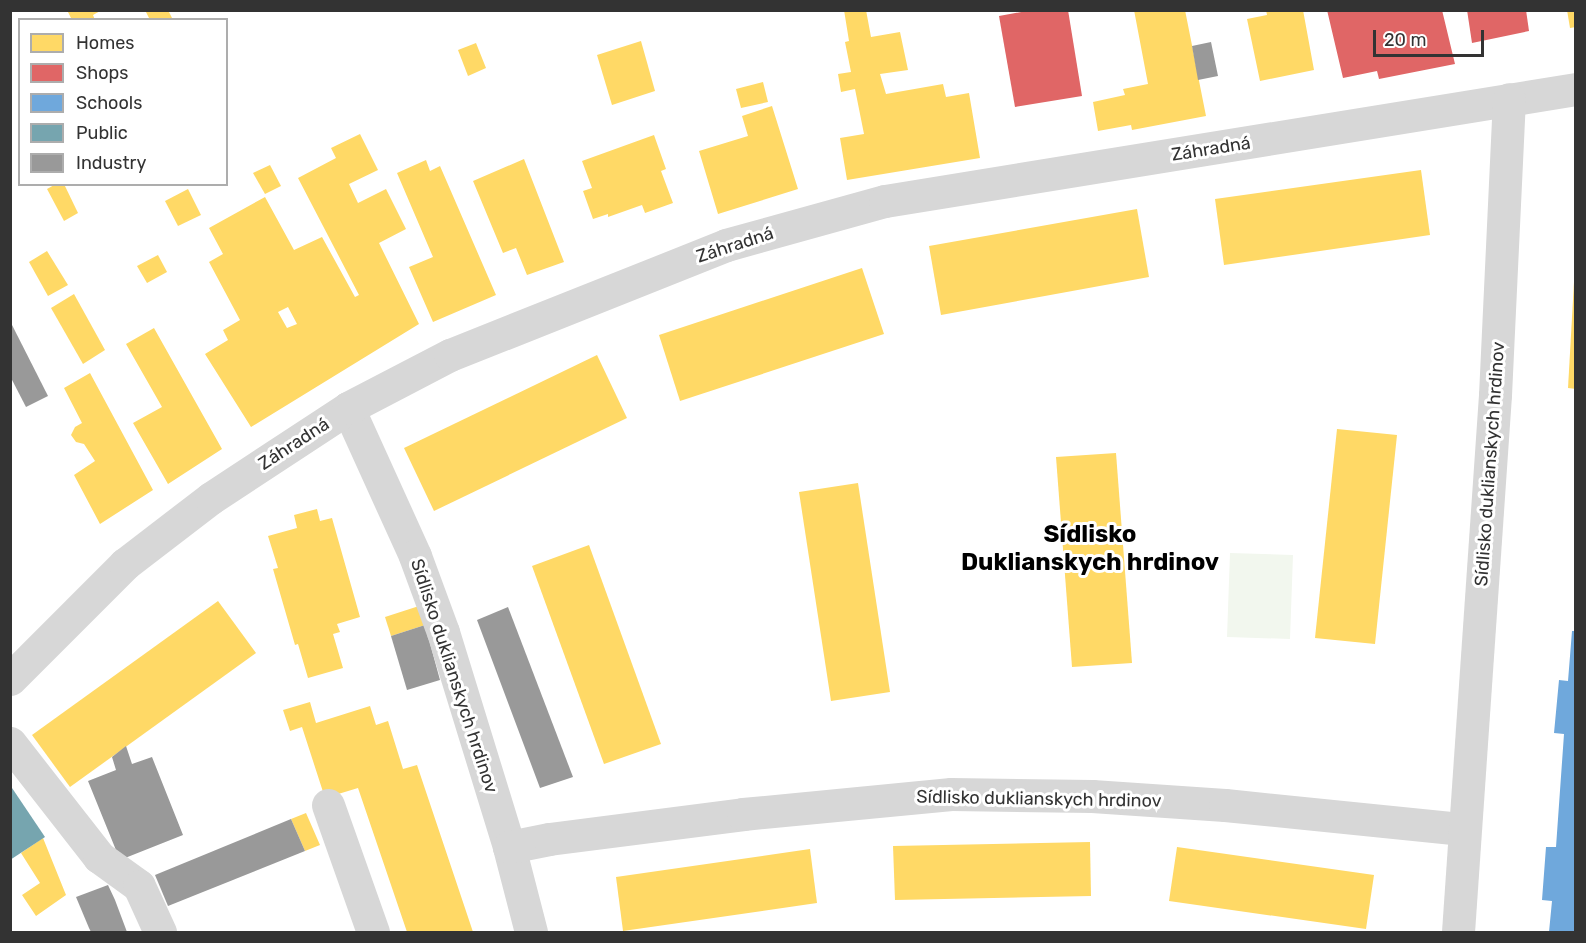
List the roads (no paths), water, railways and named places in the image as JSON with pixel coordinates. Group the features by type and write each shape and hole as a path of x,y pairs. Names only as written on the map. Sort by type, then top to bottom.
{"street":[{"name":"Záhradná","path":"10,680 125,564 211,498 348,408 450,355 726,245 885,201 1575,89"},
{"name":"Sídlisko duklianskych hrdinov","path":"1458,933 1463,830 1494,407 1509,99"},
{"name":"Sídlisko duklianskych hrdinov","path":"348,408 419,567 446,642 509,847 531,933"},
{"path":"10,743 99,857 139,886 160,933"},
{"name":"Sídlisko duklianskych hrdinov","path":"509,847 743,814 951,794 1092,796 1225,805 1463,830"},
{"path":"328,805 373,933"}],"district":[{"name":"Sídlisko Duklianskych hrdinov","path":"1090,549"}]}
